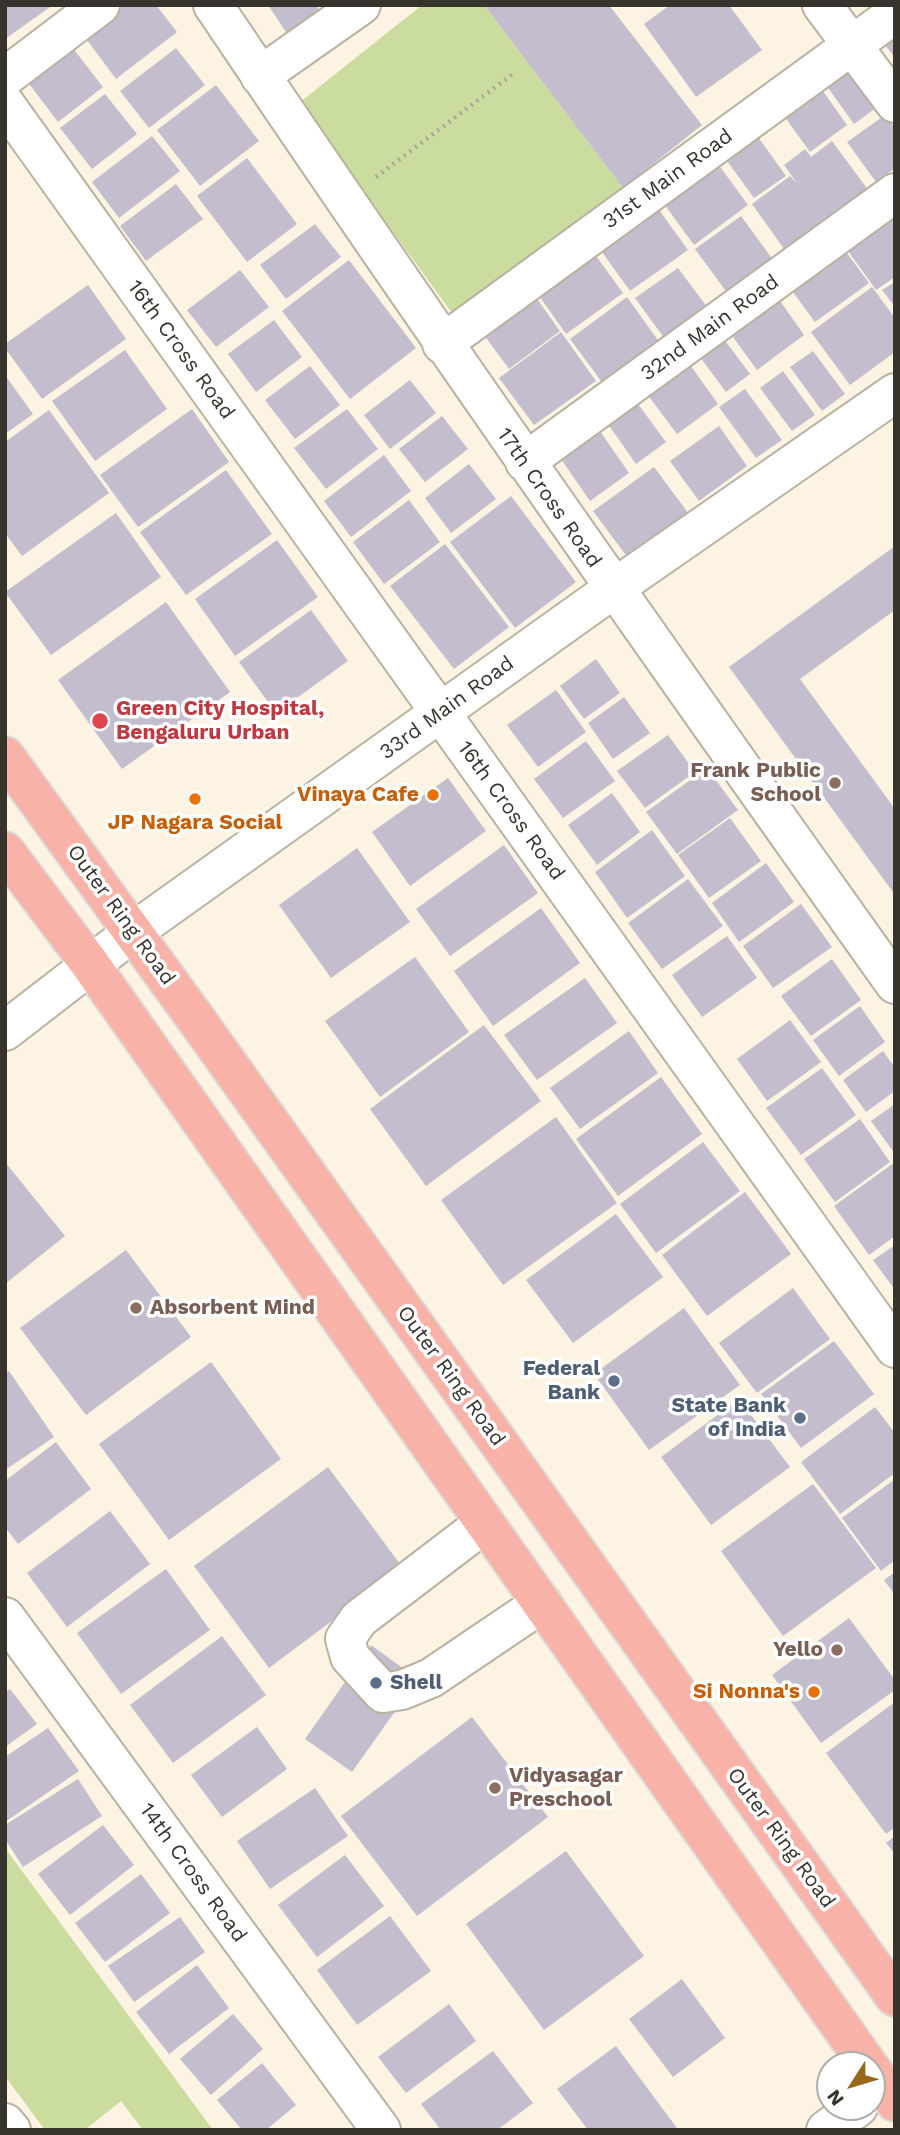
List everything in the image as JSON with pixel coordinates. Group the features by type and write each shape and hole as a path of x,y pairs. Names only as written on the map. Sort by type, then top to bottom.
{"highway":[{"name":"Outer Ring Road","path":"5,756 134,932 895,1997"},
{"path":"5,851 90,964 542,1604 853,2051"}],"street":[{"path":"5,77 100,5"},
{"name":"17th Cross Road","path":"213,5 442,344 895,984"},
{"path":"260,76 360,5"},
{"path":"822,5 895,103"},
{"name":"31st Main Road","path":"442,344 895,14"},
{"name":"16th Cross Road","path":"5,104 895,1348"},
{"name":"32nd Main Road","path":"525,462 895,193"},
{"name":"33rd Main Road","path":"5,1031 134,932 613,589 895,394"},
{"path":"485,1523 359,1619 345,1639 350,1657 383,1693 402,1690 431,1678 542,1604"},
{"name":"14th Cross Road","path":"5,1616 381,2130"},
{"path":"5,2123 10,2130"}],"path":[{"path":"345,200 514,73"}],"green space":[{"path":"422,5 484,5 623,188 452,313 299,103"},
{"path":"5,1848 213,2130 143,2130 121,2101 85,2130 45,2130 5,2076"}],"building":[{"path":"5,5 53,5 5,39"},
{"path":"124,5 156,5 177,32 116,79 84,36"},
{"path":"268,5 316,5 323,15 290,38"},
{"path":"484,5 609,5 702,125 623,188"},
{"path":"670,5 729,5 762,50 696,97 644,24"},
{"path":"895,22 895,58 877,34"},
{"path":"72,47 103,87 58,122 27,81"},
{"path":"176,48 205,85 149,128 120,91"},
{"path":"852,49 888,99 854,124 818,74"},
{"path":"815,80 847,125 810,152 777,106"},
{"path":"216,85 259,141 200,186 157,130"},
{"path":"105,94 137,134 92,169 60,128"},
{"path":"885,115 895,128 895,168 876,182 847,142"},
{"path":"751,127 786,176 754,198 719,150"},
{"path":"152,136 180,171 119,218 92,182"},
{"path":"832,141 877,202 787,253 752,204 790,176 797,183 784,165 805,149 811,157"},
{"path":"710,153 748,205 694,245 656,193"},
{"path":"247,158 297,224 247,262 197,196"},
{"path":"176,184 203,219 146,261 120,226"},
{"path":"649,196 688,250 630,291 592,238"},
{"path":"886,208 895,220 895,277 876,290 841,241"},
{"path":"741,216 776,264 731,298 695,249"},
{"path":"315,224 341,257 286,299 260,265"},
{"path":"586,242 623,293 566,334 530,283"},
{"path":"841,245 869,283 815,322 787,284"},
{"path":"349,260 416,348 350,399 282,311"},
{"path":"678,268 713,315 670,346 635,298"},
{"path":"240,270 269,307 216,347 187,310"},
{"path":"895,282 895,307 882,290"},
{"path":"88,285 126,339 42,399 5,348 5,344"},
{"path":"528,286 560,331 509,369 476,324"},
{"path":"872,287 895,318 895,352 850,385 811,332"},
{"path":"627,297 660,343 604,385 570,339"},
{"path":"778,298 804,335 757,370 730,333"},
{"path":"274,320 302,357 256,392 228,354"},
{"path":"718,331 750,374 726,392 694,349"},
{"path":"561,332 596,381 534,425 499,378"},
{"path":"125,350 167,409 95,461 52,401"},
{"path":"813,351 845,394 822,411 790,367"},
{"path":"683,355 718,404 677,434 641,386"},
{"path":"310,366 340,405 295,439 265,400"},
{"path":"783,371 815,415 792,431 760,388"},
{"path":"5,375 33,414 5,434"},
{"path":"410,380 436,413 390,449 364,415"},
{"path":"745,389 782,440 756,458 719,407"},
{"path":"632,396 666,442 636,464 603,417"},
{"path":"192,409 229,462 138,527 100,475"},
{"path":"347,409 378,449 326,489 294,448"},
{"path":"49,410 109,493 22,556 5,533 5,442"},
{"path":"442,416 468,449 425,482 399,449"},
{"path":"719,426 747,466 699,501 670,461"},
{"path":"600,431 629,473 590,501 561,459"},
{"path":"384,455 411,491 351,537 324,501"},
{"path":"469,464 496,499 451,533 425,498"},
{"path":"654,467 689,514 628,558 593,511"},
{"path":"226,470 272,534 186,595 140,532"},
{"path":"511,496 576,582 515,628 450,542"},
{"path":"409,500 440,542 384,584 353,542"},
{"path":"116,513 161,577 51,655 5,592"},
{"path":"277,540 318,597 235,656 195,599"},
{"path":"445,544 509,627 454,669 390,586"},
{"path":"895,546 895,610 800,679 895,809 895,895 729,667"},
{"path":"166,602 230,692 122,769 58,680"},
{"path":"311,610 348,661 276,713 239,662"},
{"path":"596,659 620,693 584,719 560,686"},
{"path":"556,690 586,732 538,767 507,725"},
{"path":"624,697 650,733 613,759 588,723"},
{"path":"668,735 695,772 645,808 617,771"},
{"path":"586,741 615,781 563,818 534,779"},
{"path":"707,768 738,810 677,854 646,812"},
{"path":"448,778 486,831 410,886 372,832"},
{"path":"612,793 640,832 597,865 568,825"},
{"path":"730,818 761,861 709,898 678,855"},
{"path":"652,830 685,876 627,918 595,872"},
{"path":"504,845 538,893 450,956 416,909"},
{"path":"357,848 410,922 331,978 279,905"},
{"path":"766,863 794,902 739,942 712,903"},
{"path":"688,879 723,926 662,969 628,923"},
{"path":"801,904 832,947 773,988 743,946"},
{"path":"541,908 580,963 493,1026 454,971"},
{"path":"727,936 757,978 702,1017 672,975"},
{"path":"415,957 469,1032 380,1097 325,1021"},
{"path":"832,959 861,1000 811,1036 781,996"},
{"path":"585,978 617,1023 537,1080 504,1035"},
{"path":"860,1006 885,1042 839,1076 813,1040"},
{"path":"790,1020 821,1062 767,1101 737,1059"},
{"path":"484,1025 541,1101 426,1186 370,1109"},
{"path":"629,1031 658,1073 580,1129 550,1088"},
{"path":"883,1051 895,1068 895,1091 866,1112 843,1080"},
{"path":"822,1068 856,1115 801,1155 766,1108"},
{"path":"661,1077 702,1134 618,1196 576,1139"},
{"path":"895,1104 895,1154 871,1121"},
{"path":"556,1117 617,1203 503,1285 441,1200"},
{"path":"860,1119 890,1162 835,1202 804,1159"},
{"path":"703,1142 740,1191 656,1253 620,1204"},
{"path":"5,1162 65,1236 5,1284"},
{"path":"895,1162 895,1236 869,1255 834,1206"},
{"path":"745,1192 791,1254 707,1316 662,1255"},
{"path":"616,1214 663,1277 573,1343 526,1280"},
{"path":"895,1245 895,1290 873,1260"},
{"path":"126,1250 191,1337 86,1415 20,1328"},
{"path":"793,1288 830,1339 757,1393 719,1343"},
{"path":"684,1308 740,1385 649,1450 594,1374"},
{"path":"834,1341 874,1394 801,1448 761,1394"},
{"path":"211,1362 281,1459 169,1540 99,1444"},
{"path":"9,1371 54,1437 5,1470 5,1373"},
{"path":"739,1399 790,1467 711,1525 661,1457"},
{"path":"875,1407 895,1433 895,1473 840,1514 801,1462"},
{"path":"56,1442 91,1489 18,1544 5,1527 5,1481"},
{"path":"328,1467 403,1568 269,1668 194,1566"},
{"path":"895,1479 895,1560 881,1571 842,1518"},
{"path":"813,1484 876,1568 783,1636 721,1551"},
{"path":"110,1511 150,1564 67,1627 27,1573"},
{"path":"166,1569 210,1630 121,1694 77,1633"},
{"path":"895,1572 895,1595 884,1580"},
{"path":"849,1618 895,1680 895,1690 821,1743 772,1675"},
{"path":"222,1636 266,1695 173,1763 130,1705"},
{"path":"371,1645 418,1679 352,1772 305,1739"},
{"path":"10,1689 37,1724 5,1747 5,1693"},
{"path":"895,1702 895,1827 886,1834 826,1753"},
{"path":"472,1717 548,1817 417,1916 341,1816"},
{"path":"257,1727 287,1769 222,1817 191,1775"},
{"path":"48,1728 79,1771 5,1822 5,1757"},
{"path":"78,1779 102,1816 23,1867 5,1839 5,1825"},
{"path":"315,1788 348,1836 270,1889 237,1841"},
{"path":"103,1825 134,1865 70,1915 38,1874"},
{"path":"895,1836 895,1854 886,1843"},
{"path":"566,1851 644,1956 544,2030 466,1924"},
{"path":"345,1855 384,1906 317,1957 278,1905"},
{"path":"141,1874 170,1913 105,1962 75,1923"},
{"path":"390,1916 431,1971 357,2025 317,1970"},
{"path":"180,1917 205,1952 134,2002 108,1966"},
{"path":"197,1965 229,2008 169,2054 136,2012"},
{"path":"682,1979 725,2038 673,2077 629,2019"},
{"path":"449,2004 476,2041 406,2093 378,2057"},
{"path":"233,2014 263,2049 211,2095 180,2059"},
{"path":"616,2046 677,2128 588,2130 557,2089"},
{"path":"493,2051 533,2103 497,2130 441,2130 421,2104"},
{"path":"262,2063 296,2105 266,2130 242,2130 217,2100"}],"place":[{"name":"Green City Hospital, Bengaluru Urban","path":"100,721"},
{"name":"Frank Public School","path":"835,783"},
{"name":"Vinaya Cafe","path":"433,795"},
{"name":"JP Nagara Social","path":"195,799"},
{"name":"Absorbent Mind","path":"136,1308"},
{"name":"Federal Bank","path":"614,1381"},
{"name":"State Bank of India","path":"800,1418"},
{"name":"Yello","path":"837,1650"},
{"name":"Shell","path":"376,1683"},
{"name":"Si Nonna's","path":"814,1692"},
{"name":"Vidyasagar Preschool","path":"495,1788"}]}
